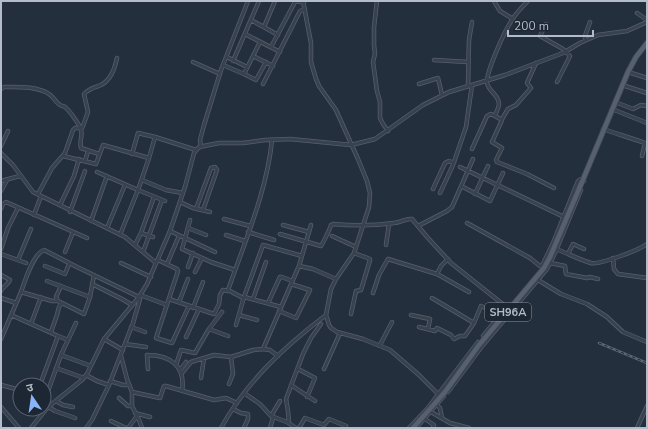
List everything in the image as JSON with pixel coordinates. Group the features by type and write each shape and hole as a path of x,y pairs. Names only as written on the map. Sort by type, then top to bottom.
{"main road":[{"name":"SH96A","path":"413,428 445,392 479,345 544,268 550,257 622,85 636,57 647,43"}],"street":[{"path":"234,61 250,18 259,1"},
{"path":"264,27 275,1"},
{"path":"376,1 374,62 377,91 380,102 380,118 382,124 388,131"},
{"path":"494,1 500,11 513,19"},
{"path":"495,116 499,106 496,96 489,89 487,80 492,61 513,19 528,1"},
{"path":"271,47 295,2 303,2 316,79 319,86 336,110 367,181 370,193 369,207 364,226 354,253 331,289 326,315 330,327"},
{"path":"201,147 202,135 220,74 247,3 256,8"},
{"path":"263,84 300,10 305,9"},
{"path":"52,404 85,376 104,339 139,296 150,277 170,231 196,150 201,147 219,143 243,143 290,139 351,145 375,139 422,105 442,95 565,52 585,40 598,35 627,31 647,21 637,13"},
{"path":"250,18 278,35"},
{"path":"440,193 454,163 466,127 470,85 468,62 470,29 472,22"},
{"path":"585,40 590,22"},
{"path":"546,24 539,34 540,36 563,49 570,56 558,82"},
{"path":"245,34 280,52"},
{"path":"244,74 260,42"},
{"path":"253,56 273,66"},
{"path":"227,57 247,68"},
{"path":"81,128 88,112 84,94 89,89 100,85 109,78 117,58"},
{"path":"434,60 468,62"},
{"path":"193,62 220,74"},
{"path":"223,65 256,80 266,62"},
{"path":"536,63 527,84 531,88 516,105 508,109 492,143 502,148 496,161 527,174 554,188"},
{"path":"241,64 244,74"},
{"path":"628,72 647,78"},
{"path":"419,84 438,78 442,95"},
{"path":"622,85 647,93"},
{"path":"1,89 4,87 29,87 35,90 42,90 51,95 60,105 65,107 81,128 82,134 80,146 82,149 99,154"},
{"path":"615,102 633,109 642,105 647,106"},
{"path":"612,109 647,123"},
{"path":"472,149 487,116 491,114 502,119"},
{"path":"34,215 40,195 52,168 63,156 70,142 73,130 75,128 81,128"},
{"path":"603,129 645,143 642,156"},
{"path":"1,146 8,131"},
{"path":"132,154 138,133 196,150"},
{"path":"120,235 142,180 155,137"},
{"path":"228,291 259,199 269,162 272,140"},
{"path":"63,156 96,164 102,145 148,158"},
{"path":"85,161 88,151"},
{"path":"1,153 14,165 30,189 70,211 120,235 157,262 168,264 177,269 178,271 156,337 171,344 189,306"},
{"path":"60,205 74,176 79,159"},
{"path":"418,226 450,209 473,159"},
{"path":"433,189 445,163 454,163"},
{"path":"475,194 488,166"},
{"path":"196,209 210,168 215,167 217,170 204,210"},
{"path":"460,167 564,217"},
{"path":"70,211 85,171"},
{"path":"98,172 125,185 164,200 143,252"},
{"path":"461,186 490,201 503,173"},
{"path":"1,181 20,176"},
{"path":"91,221 107,176"},
{"path":"416,428 442,399 483,345 538,280 550,263 584,183 580,179 578,180 553,243 541,266 530,258 467,223"},
{"path":"1,191 7,180"},
{"path":"142,180 166,190 183,193"},
{"path":"107,228 125,185"},
{"path":"135,245 154,197"},
{"path":"1,209 3,204 6,202 87,238"},
{"path":"180,202 196,209 210,212"},
{"path":"1,249 8,228 18,208"},
{"path":"280,234 322,246 325,236 333,224 364,226 389,224 411,218 448,259 469,278 512,311"},
{"path":"190,220 182,249 235,270"},
{"path":"224,220 250,226"},
{"path":"386,245 389,224"},
{"path":"283,225 309,232"},
{"path":"263,348 299,266 311,225"},
{"path":"188,228 206,235"},
{"path":"18,260 31,229"},
{"path":"170,231 215,252"},
{"path":"65,252 73,232"},
{"path":"248,232 274,240"},
{"path":"141,233 153,237"},
{"path":"226,235 245,241"},
{"path":"168,264 179,236"},
{"path":"332,236 356,247"},
{"path":"568,254 573,244 584,249"},
{"path":"556,249 592,263 634,251 647,244"},
{"path":"236,325 243,298 263,245 302,256"},
{"path":"1,339 31,266 42,250 50,252 69,264 139,296 167,305"},
{"path":"188,267 193,253"},
{"path":"351,314 356,292 361,290 370,260 354,253"},
{"path":"1,254 26,264"},
{"path":"195,272 202,258"},
{"path":"613,258 614,269 618,274 647,278"},
{"path":"373,293 387,259 437,274 470,292"},
{"path":"437,274 441,266 448,259"},
{"path":"253,299 266,262"},
{"path":"121,263 150,277"},
{"path":"550,263 565,266 566,274 598,279"},
{"path":"45,266 65,274 69,264"},
{"path":"299,266 313,269 336,279"},
{"path":"1,275 10,280 1,291"},
{"path":"21,292 60,302 84,314 90,297 94,275"},
{"path":"268,303 280,277 310,290 296,318 279,312"},
{"path":"179,302 188,279"},
{"path":"538,280 561,294 587,304 607,317 624,332 647,342"},
{"path":"46,281 90,297"},
{"path":"193,308 203,282"},
{"path":"92,284 132,305"},
{"path":"60,302 56,297 61,286"},
{"path":"169,298 193,308 214,314 223,290 243,298 253,299 281,307"},
{"path":"86,428 92,420 121,356 140,300 139,296"},
{"path":"31,324 41,297"},
{"path":"1,298 16,303"},
{"path":"432,298 474,323"},
{"path":"51,332 60,302"},
{"path":"419,327 435,331 437,328 456,339 460,336 465,336 474,323 481,306 489,309 500,317"},
{"path":"409,428 439,394 463,360 508,307"},
{"path":"186,337 199,309"},
{"path":"176,364 180,350 195,352 208,329 222,312"},
{"path":"11,315 68,340"},
{"path":"239,315 257,320"},
{"path":"221,428 251,383 291,342 326,315"},
{"path":"410,315 430,319 428,329"},
{"path":"319,320 322,324"},
{"path":"380,345 392,322"},
{"path":"52,380 76,323"},
{"path":"313,325 322,324 340,333 380,345 393,353 419,374 442,399"},
{"path":"288,423 288,411 285,402 307,346 322,324"},
{"path":"131,327 145,332"},
{"path":"208,329 228,336"},
{"path":"324,369 340,333"},
{"path":"43,377 58,336"},
{"path":"104,339 123,350"},
{"path":"125,344 146,347"},
{"path":"181,372 191,362 219,355 231,357 263,348 270,350 278,356"},
{"path":"61,356 91,366"},
{"path":"121,356 132,392 132,406 142,428"},
{"path":"148,369 147,356 168,358 176,364 181,372 182,391"},
{"path":"229,384 233,374 231,357"},
{"path":"201,378 204,358"},
{"path":"181,372 186,362"},
{"path":"56,368 85,376 109,385"},
{"path":"298,369 315,378 307,397"},
{"path":"110,381 123,385 129,385"},
{"path":"1,385 12,388"},
{"path":"291,385 315,401"},
{"path":"132,392 160,398 164,386 214,400 227,399 237,403"},
{"path":"244,393 260,404 272,417 288,423 295,428 304,418 326,426 329,419 346,426"},
{"path":"118,398 128,406 132,406"},
{"path":"56,401 63,405 73,407"},
{"path":"270,428 272,417 280,401"},
{"path":"437,405 440,408 442,418"},
{"path":"637,428 647,406"},
{"path":"1,407 19,428"},
{"path":"52,409 75,418"},
{"path":"233,409 241,413 248,414 248,419 244,428"},
{"path":"431,412 450,423 469,428"},
{"path":"136,414 150,417"},
{"path":"111,421 127,428 136,414"},
{"path":"32,428 40,417"},
{"path":"425,419 434,425 432,428"}],"railway":[{"path":"599,343 647,363"}]}
